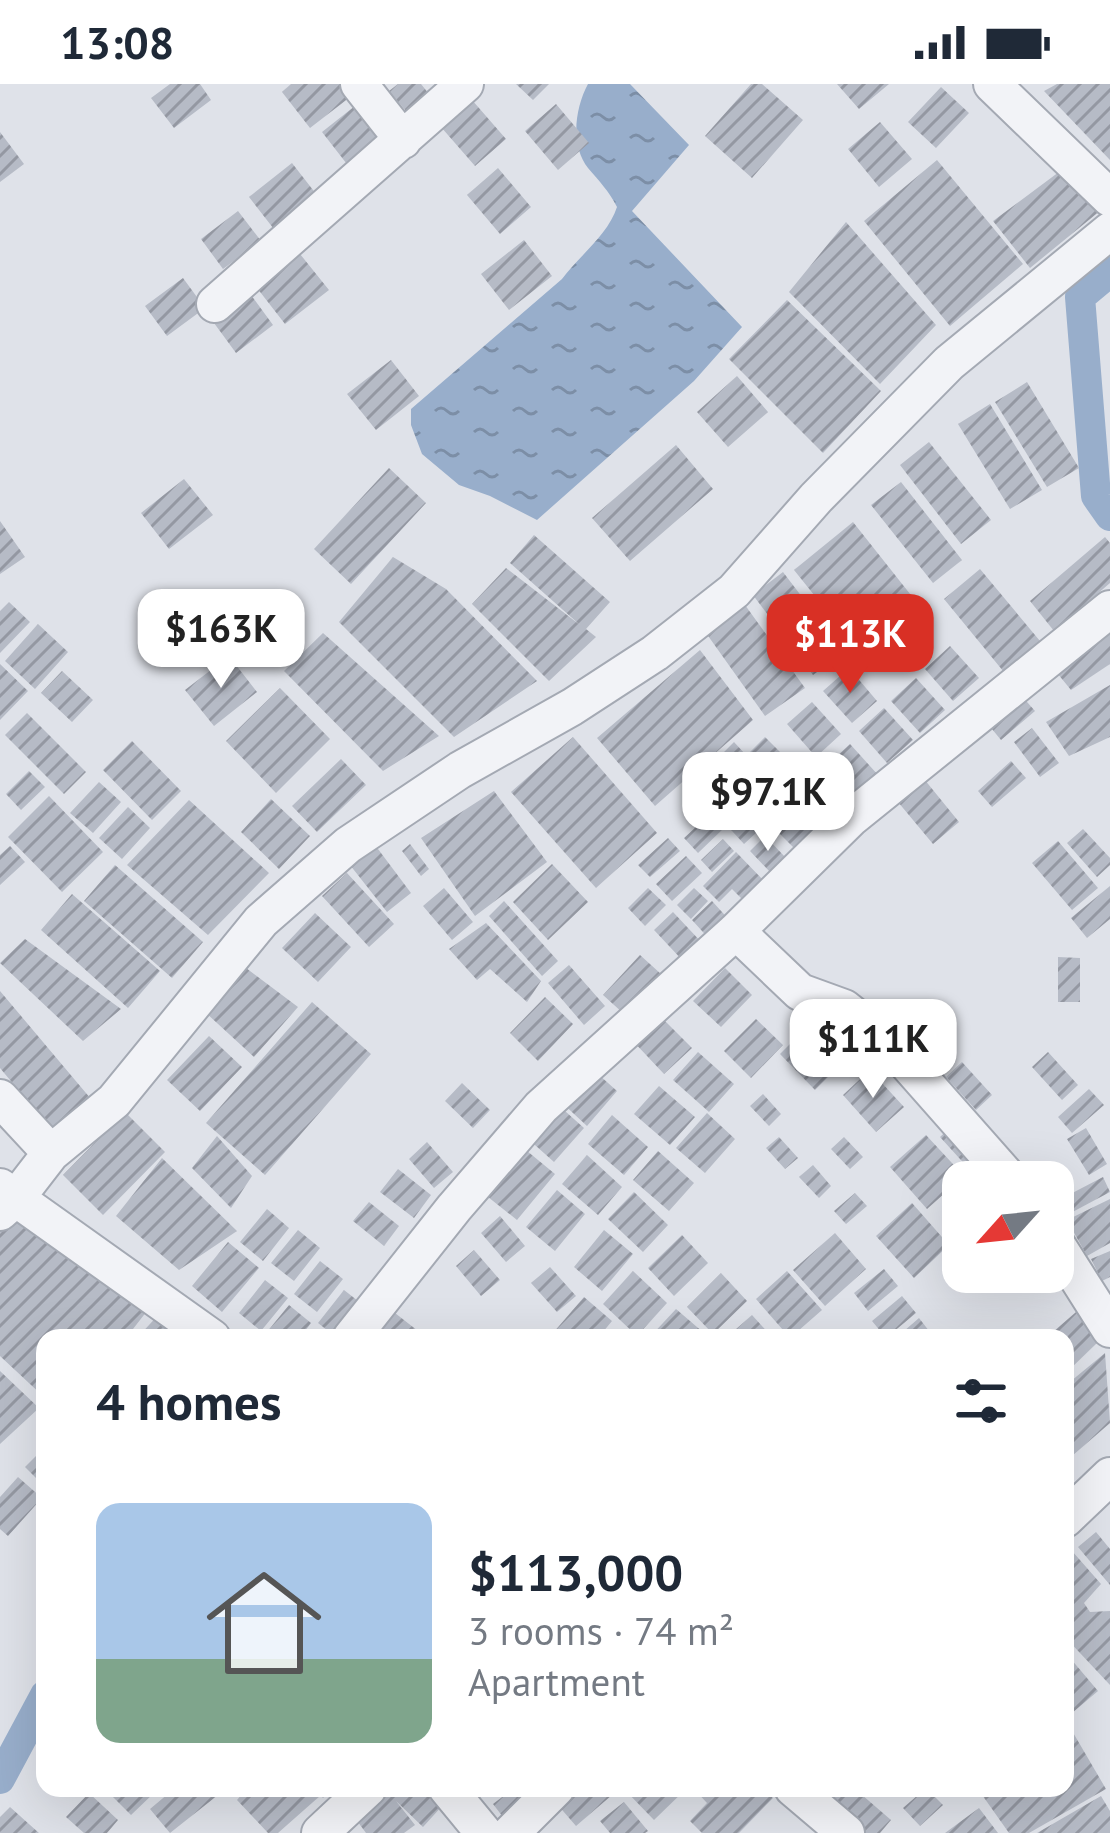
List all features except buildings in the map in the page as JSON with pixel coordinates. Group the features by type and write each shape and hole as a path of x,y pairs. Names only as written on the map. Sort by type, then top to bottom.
{"street":[{"path":"359,84 403,140"},
{"path":"214,304 465,84"},
{"path":"992,84 1110,198"},
{"path":"199,1329 6,1199 114,1101 278,905 348,845 460,770 572,707 655,653 734,591 816,498 950,364 1110,231"},
{"path":"358,1329 542,1107 736,931 851,818 1110,609"},
{"path":"736,931 800,992 844,1008 891,1045 993,1161"},
{"path":"0,1098 51,1154"},
{"path":"1074,1272 1110,1329"},
{"path":"1074,1510 1110,1476"},
{"path":"320,1833 358,1797"},
{"path":"454,1797 484,1833"},
{"path":"511,1833 547,1797"},
{"path":"808,1797 846,1833"}],"water":[{"path":"588,84 630,84 689,145 632,211 742,327 694,381 537,520 459,485 422,454 411,425 411,409 562,279 613,217 617,207 579,149 578,115"}],"waterway":[{"path":"1110,272 1080,297 1096,496 1110,516"},
{"path":"0,1779 36,1712"}]}
